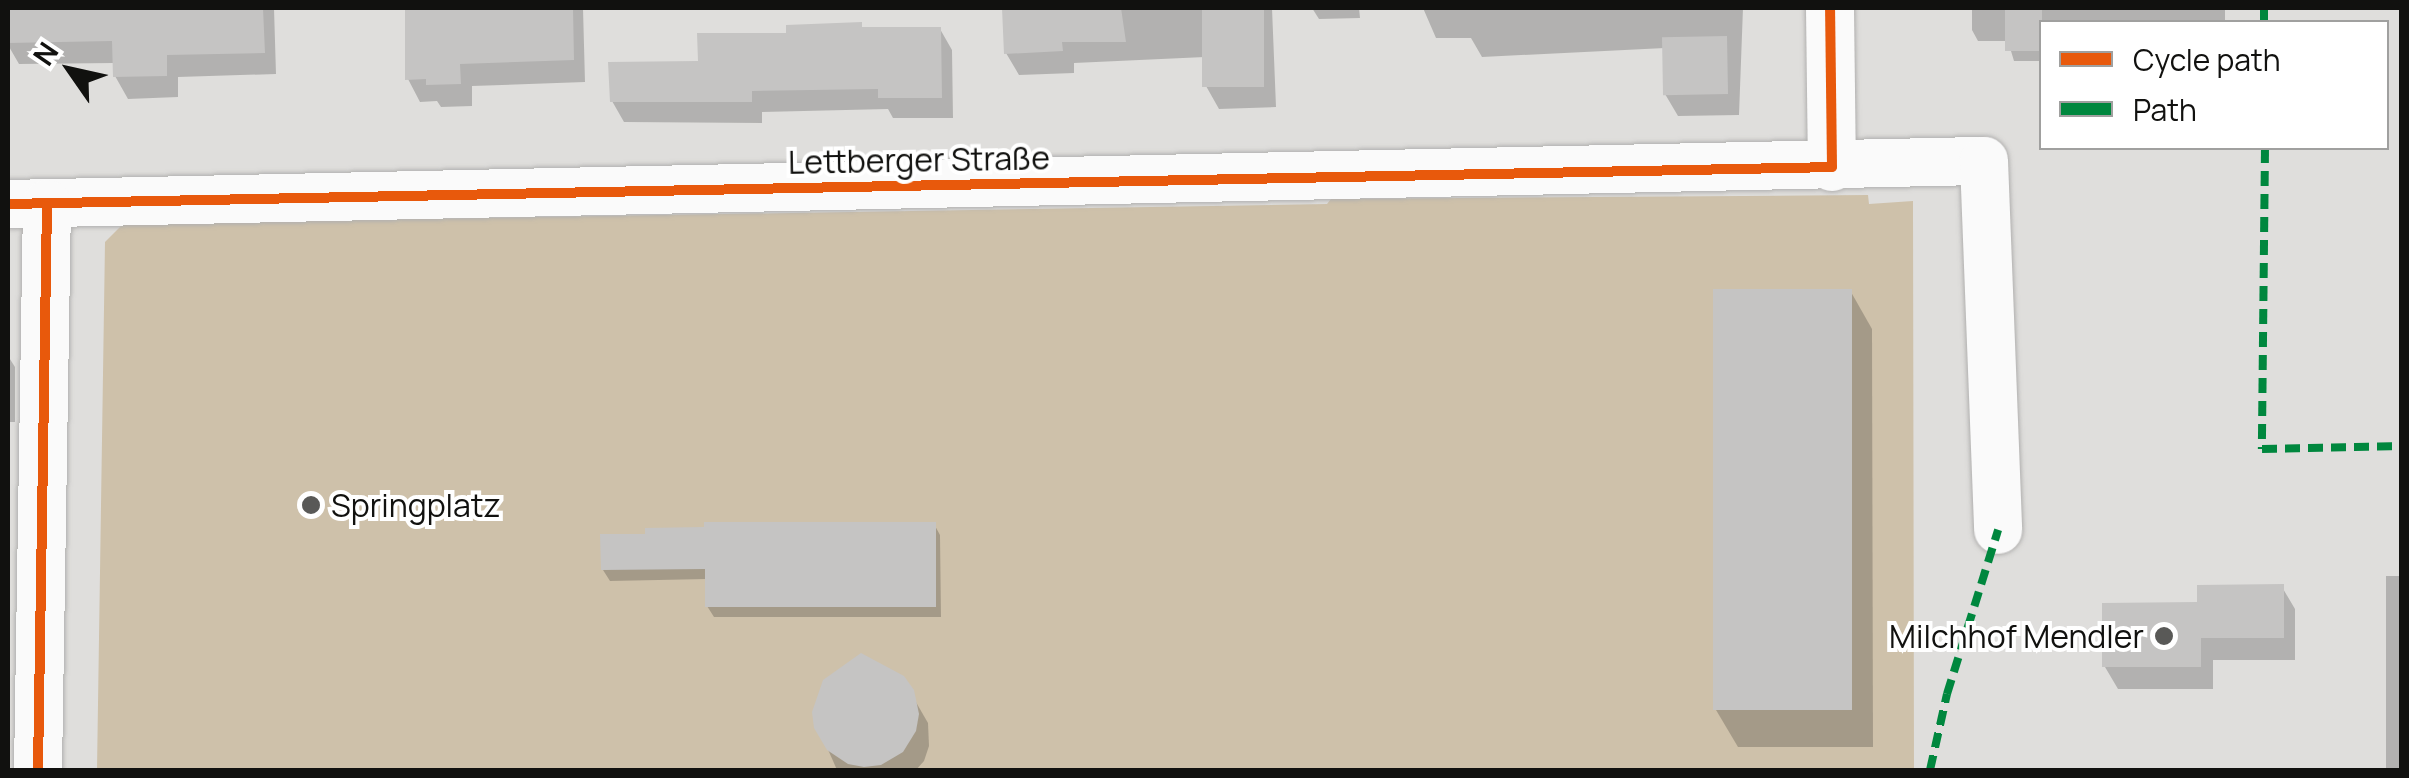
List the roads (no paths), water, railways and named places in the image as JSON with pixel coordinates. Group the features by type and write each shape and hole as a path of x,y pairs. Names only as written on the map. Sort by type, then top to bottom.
{"street":[{"path":"1830,8 1832,166"},
{"name":"Lettberger Straße","path":"27,204 1984,162 1998,530"},
{"path":"27,204 38,770"}],"place":[{"name":"Springplatz","path":"311,505"},
{"name":"Milchhof Mendler","path":"2164,636"}]}
